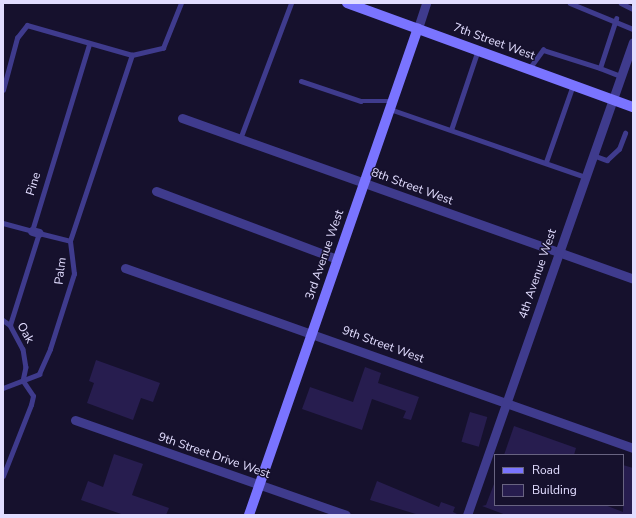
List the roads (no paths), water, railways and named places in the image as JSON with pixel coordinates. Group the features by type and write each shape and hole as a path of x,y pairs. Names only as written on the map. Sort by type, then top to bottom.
{"street":[{"name":"7th Street West","path":"347,3 633,107"},
{"name":"3rd Avenue West","path":"249,515 426,3"},
{"name":"4th Avenue West","path":"467,515 558,252 633,42"},
{"name":"8th Street West","path":"182,118 633,279"},
{"path":"156,191 337,259"},
{"name":"9th Street West","path":"125,268 633,448"},
{"name":"9th Street Drive West","path":"75,420 346,515"}],"lane":[{"path":"3,90 21,30 34,24 89,44 132,55 163,48 181,3"},
{"path":"240,139 291,3"},
{"path":"570,3 616,19 633,29"},
{"path":"621,3 633,9"},
{"path":"600,68 616,19"},
{"name":"Pine","path":"10,325 89,44"},
{"path":"451,130 478,50"},
{"path":"529,69 543,50 621,76"},
{"name":"Palm","path":"4,386 23,381 39,374 59,324 74,274 70,241 132,55"},
{"path":"301,81 362,101 391,105 451,130 585,176"},
{"path":"546,162 573,85"},
{"path":"593,154 607,160 619,149 624,133"},
{"path":"3,223 70,241"},
{"name":"Oak","path":"3,320 10,325 25,355 23,381"},
{"path":"3,476 4,470 31,405 33,396 23,381"}]}
